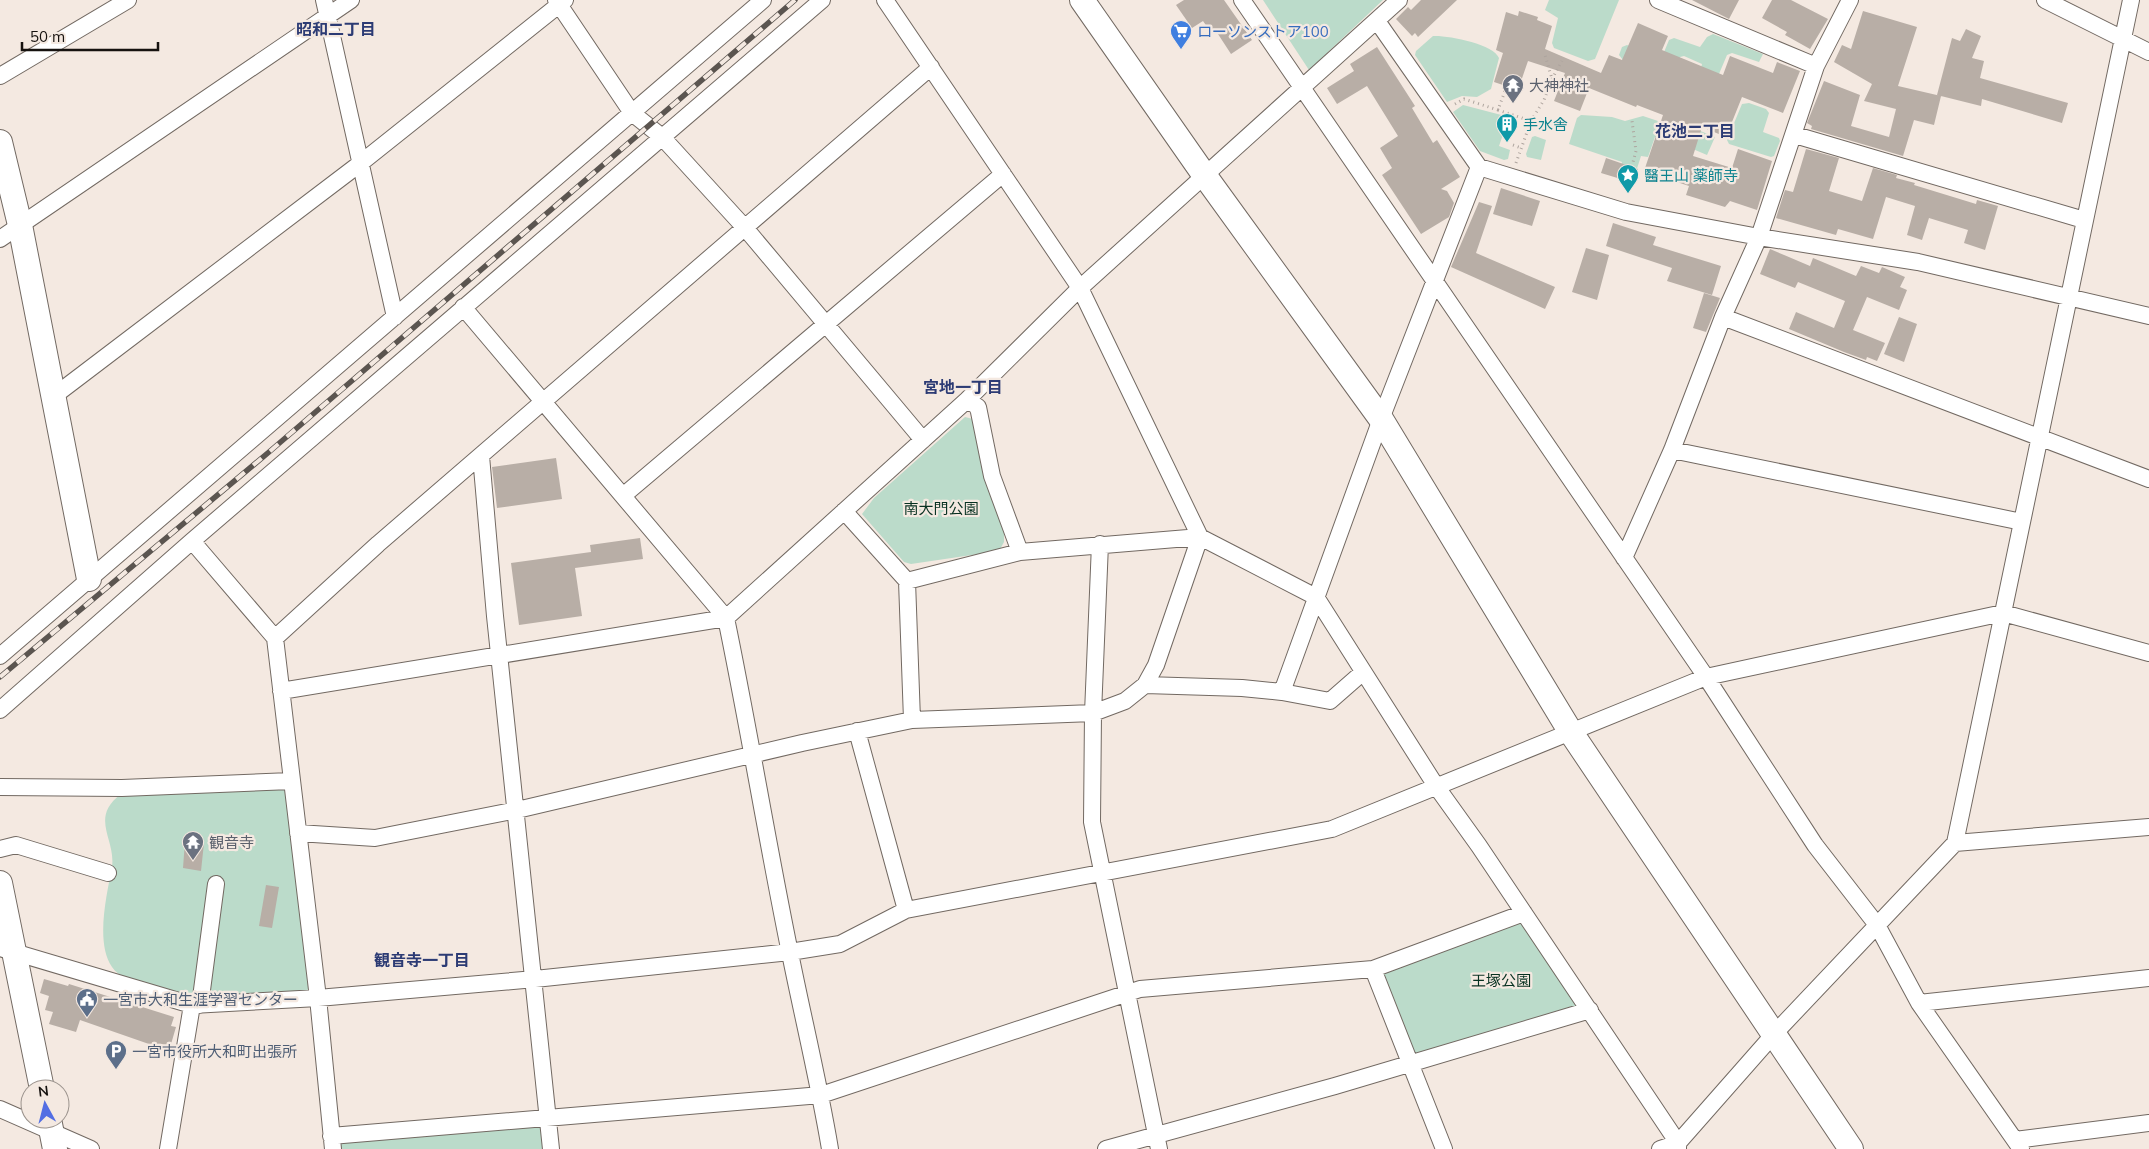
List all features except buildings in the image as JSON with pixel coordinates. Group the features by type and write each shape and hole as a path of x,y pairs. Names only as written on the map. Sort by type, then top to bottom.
{"street":[{"path":"0,76 128,0"},
{"path":"0,239 326,8 351,0"},
{"path":"0,656 763,0"},
{"path":"0,710 192,541 822,0"},
{"path":"298,833 376,838 516,810 754,754 912,720 1092,713 1125,701 1145,686 1156,665 1200,537 1080,288 885,0"},
{"path":"1082,0 1205,176 1381,419 1570,732 1851,1149"},
{"path":"1242,0 1706,677 1816,845 1877,925 1919,1004 2018,1145 2149,1123"},
{"path":"281,691 726,618 967,400 1080,288 1304,88 1399,0"},
{"path":"1658,0 1816,66"},
{"path":"1624,558 1672,450 1723,317 1759,237 1795,135 1816,66 1850,0"},
{"path":"2045,0 2149,52"},
{"path":"1660,1149 1678,1146 1774,1034 1955,842 2131,0"},
{"path":"54,396 362,162 560,2 632,113 662,137 746,228 923,440"},
{"path":"326,8 362,162 395,317"},
{"path":"1377,21 1479,167 1626,212 1759,237 1918,262 2069,299 2149,316"},
{"path":"275,638 378,544 931,67"},
{"path":"1795,135 2084,220"},
{"path":"0,142 20,225 89,579"},
{"path":"1282,692 1381,419 1479,167"},
{"path":"624,496 1003,174"},
{"path":"463,307 545,401 726,618 754,754 790,952 821,1095 830,1149"},
{"path":"1723,317 2149,479"},
{"path":"967,400 978,407 992,476 1020,552"},
{"path":"1672,450 2022,522"},
{"path":"481,456 551,1149"},
{"path":"844,511 907,581 912,720"},
{"path":"907,581 1020,552 1200,537 1316,597 1362,673 1436,786 1590,1010 1678,1146"},
{"path":"192,541 275,638 318,998 332,1142 548,1119 821,1095 1140,989 1373,969 1524,913"},
{"path":"1100,544 1092,713 1092,822 1158,1142"},
{"path":"7,950 196,1005 318,998 535,979 790,952 840,944 906,910 1332,829 1706,677 2003,613 2149,653"},
{"path":"1145,686 1242,688 1282,692 1330,702 1362,673"},
{"path":"857,731 906,910"},
{"path":"0,788 122,788 291,781"},
{"path":"1955,842 2149,827"},
{"path":"0,848 16,845 108,873"},
{"path":"0,884 7,950 39,1079"},
{"path":"168,1149 196,1005 216,884"},
{"path":"1373,969 1444,1149"},
{"path":"1919,1004 2149,978"},
{"path":"1106,1149 1158,1142 1590,1010"},
{"path":"0,1109 52,1134 91,1149"}],"path":[{"path":"1546,55 1552,79"},
{"path":"1511,177 1531,121 1541,107 1552,79 1562,61"},
{"path":"1498,110 1506,88"},
{"path":"1441,112 1464,99 1545,126"},
{"path":"1506,137 1513,116"},
{"path":"1628,181 1636,151 1632,121"},
{"path":"1513,145 1521,148"}],"green space":[{"path":"1263,0 1383,0 1309,70"},
{"path":"1549,0 1619,0 1595,59 1588,61 1554,48 1552,43 1558,18 1545,10"},
{"path":"1713,34 1763,54 1759,62 1732,53 1727,55 1716,81 1699,76 1702,64 1684,56 1680,57 1672,76 1623,60 1619,55 1622,47 1627,45 1658,58 1662,57 1669,40 1674,38 1700,47 1707,37"},
{"path":"1433,36 1469,41 1495,53 1499,58 1491,89 1477,97 1462,96 1447,102 1415,55 1416,51"},
{"path":"1749,103 1766,109 1769,113 1763,132 1779,138 1780,141 1774,156 1771,157 1729,144 1727,140 1742,104"},
{"path":"1463,105 1509,117 1499,146 1510,150 1508,159 1504,160 1480,151 1453,112"},
{"path":"1581,115 1612,117 1625,121 1643,116 1676,127 1671,142 1655,137 1648,157 1641,156 1633,181 1618,177 1622,162 1569,144 1577,118"},
{"path":"1681,123 1715,137 1707,155 1674,141"},
{"path":"1535,136 1546,140 1541,160 1527,157 1526,154 1532,137"},
{"name":"南大門公園","path":"965,417 973,419 1004,533 1004,542 999,551 911,564 904,562 862,514 874,498"},
{"path":"274,786 287,791 311,978 309,989 302,992 252,997 204,999 182,995 132,980 115,971 107,957 103,931 105,904 112,867 111,847 105,820 112,803 121,794"},
{"name":"王塚公園","path":"1523,919 1580,1007 1413,1058 1380,972"},
{"path":"543,1124 545,1149 338,1149 337,1140"}],"railway":[{"path":"0,677 269,452 795,0"}],"place":[{"name":"ローソンストア100","path":"1181,50"},
{"name":"大神神社","path":"1513,104"},
{"name":"手水舎","path":"1507,143"},
{"name":"醫王山 薬師寺","path":"1628,194"},
{"name":"観音寺","path":"193,861"},
{"name":"一宮市大和生涯学習センター","path":"87,1018"},
{"name":"一宮市役所大和町出張所","path":"116,1070"}],"district":[{"name":"昭和二丁目","path":"336,29"},
{"name":"花池二丁目","path":"1695,131"},
{"name":"宮地一丁目","path":"963,387"},
{"name":"観音寺一丁目","path":"422,960"}]}
